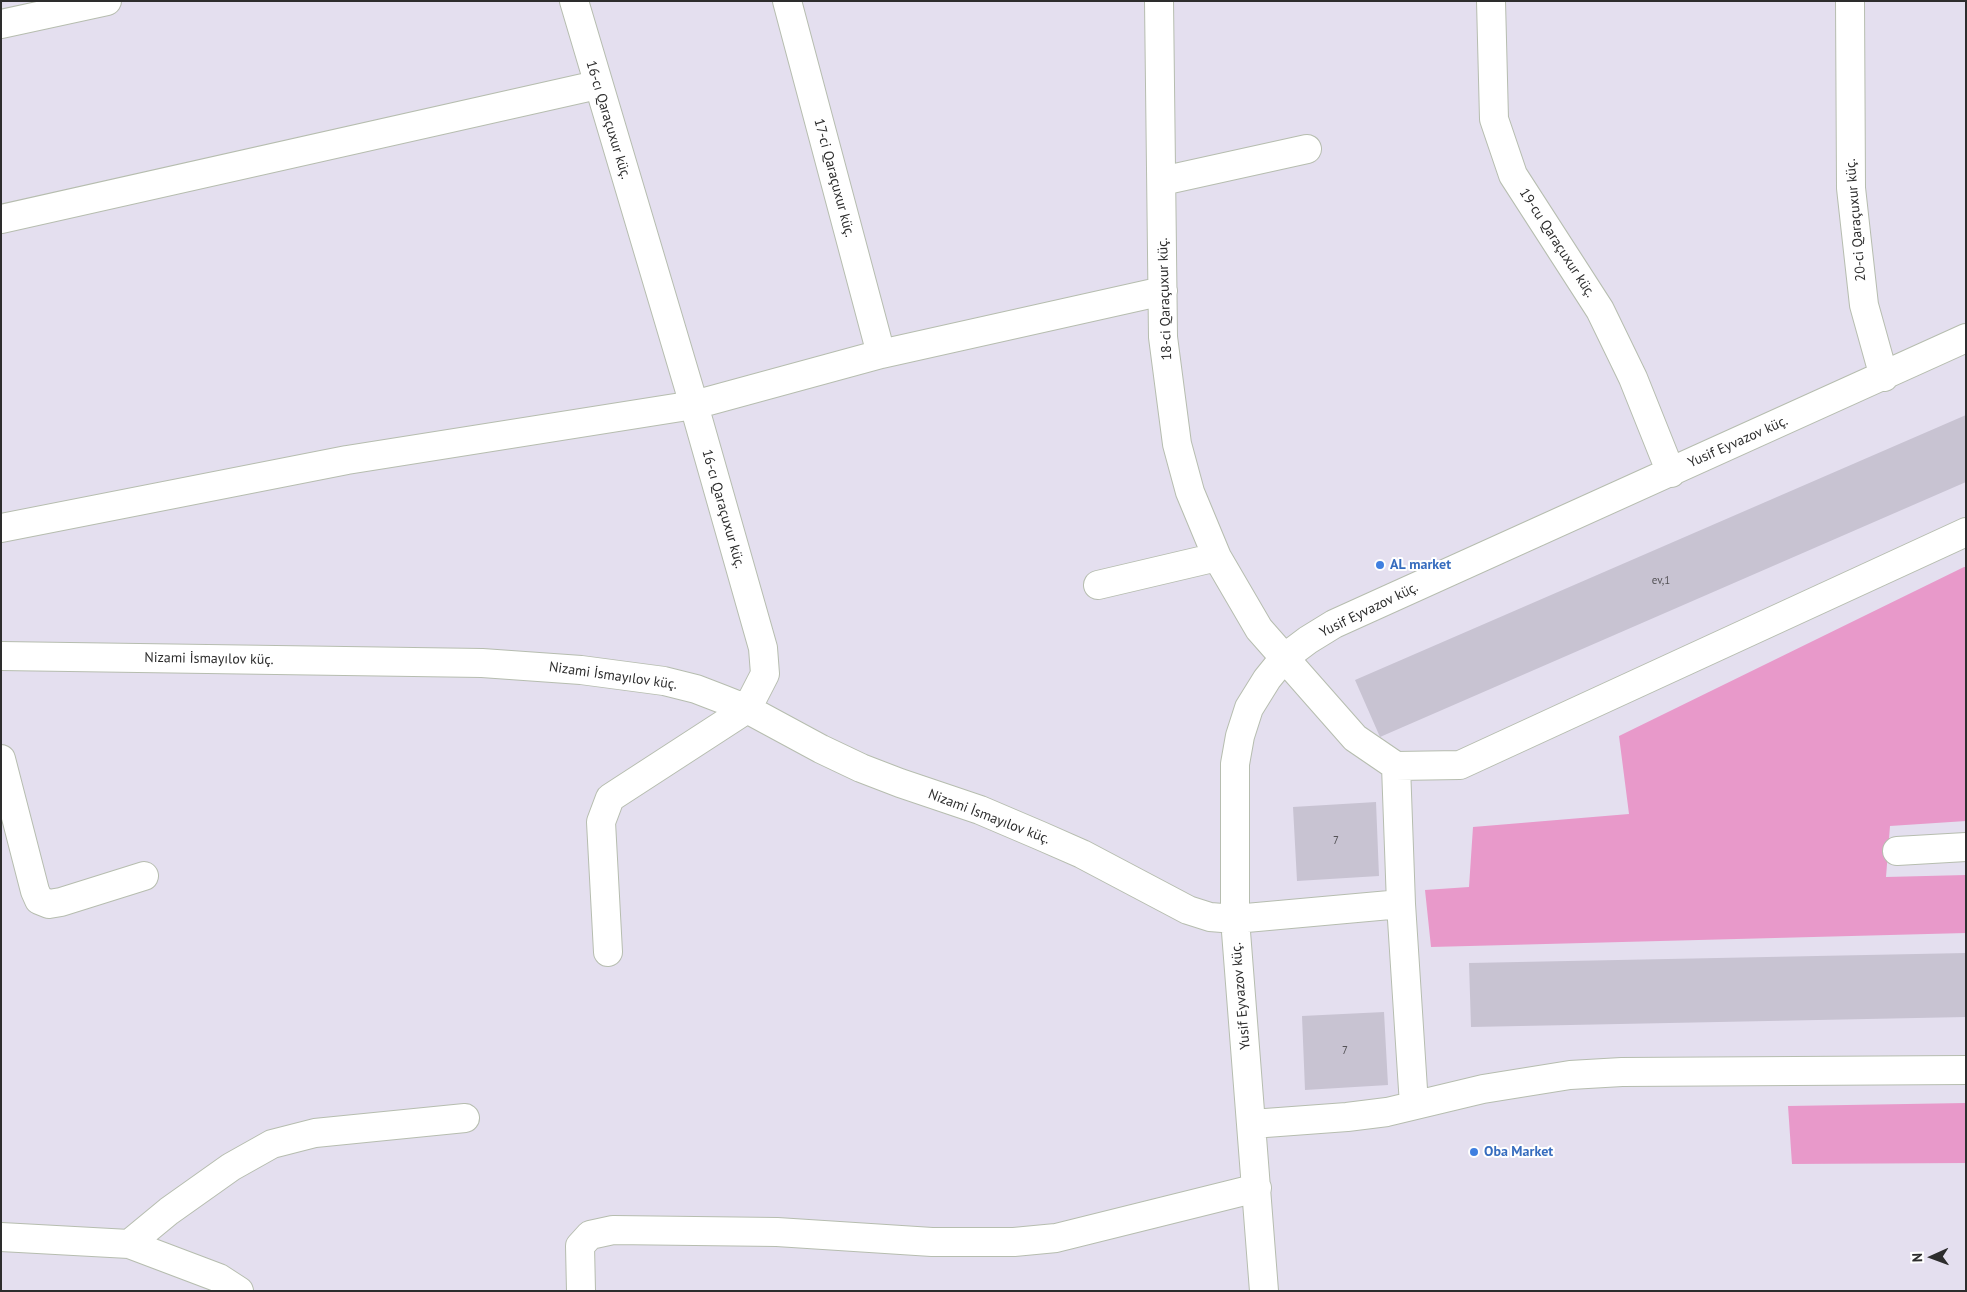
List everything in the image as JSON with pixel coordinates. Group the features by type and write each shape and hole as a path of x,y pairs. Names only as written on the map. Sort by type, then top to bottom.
{"street":[{"path":"1,24 107,1"},
{"name":"16-cı Qaraçuxur küç.","path":"574,1 597,85 694,405 763,648 764,674 747,709"},
{"name":"17-ci Qaraçuxur küç.","path":"787,1 882,354"},
{"name":"18-ci Qaraçuxur küç.","path":"1159,1 1163,337 1177,444 1190,492 1217,557 1259,629 1355,738 1396,766"},
{"name":"19-cu Qaraçuxur küç.","path":"1491,1 1494,119 1513,175 1600,310 1633,378 1671,473"},
{"name":"20-ci Qaraçuxur küç.","path":"1850,1 1851,188 1864,305 1884,377"},
{"path":"1,219 597,85"},
{"path":"1162,181 1307,149"},
{"path":"1,528 347,460 694,405 882,354 1163,291"},
{"name":"Yusif Eyvazov küç.","path":"1264,1291 1235,919 1235,764 1249,708 1267,679 1284,658 1334,624 1884,377 1966,338"},
{"path":"1414,1104 1401,904 1396,766 1460,765 1966,532"},
{"path":"1098,585 1217,557"},
{"name":"Nizami İsmayılov küç.","path":"1,656 482,663 590,671 664,681 696,689 747,709 821,749 861,768 980,810 1082,854 1188,910 1210,917 1235,919 1401,904"},
{"path":"608,952 600,822 610,798 747,709"},
{"path":"1,759 35,891 39,900 50,904 61,902 144,876"},
{"path":"1897,851 1966,847"},
{"path":"1252,1124 1347,1118 1387,1112 1483,1089 1570,1075 1622,1072 1966,1070"},
{"path":"129,1244 169,1211 231,1167 272,1144 315,1133 465,1118"},
{"path":"582,1291 580,1246 590,1235 613,1230 777,1232 932,1242 1014,1242 1056,1238 1257,1188"},
{"path":"1,1237 129,1244 220,1278 239,1291"}],"shaded area":[{"path":"1966,567 1966,821 1890,826 1886,877 1966,875 1966,933 1431,947 1425,890 1469,887 1473,827 1629,814 1619,736"},
{"path":"1966,1103 1966,1163 1792,1164 1788,1106"}],"building":[{"path":"1966,415 1966,482 1380,737 1355,680"},
{"path":"1376,802 1379,876 1297,881 1293,807"},
{"path":"1966,953 1966,1017 1471,1027 1469,963"},
{"path":"1384,1012 1388,1085 1305,1090 1302,1016"}],"place":[{"name":"AL market","path":"1380,565"},
{"name":"Oba Market","path":"1474,1152"}]}
